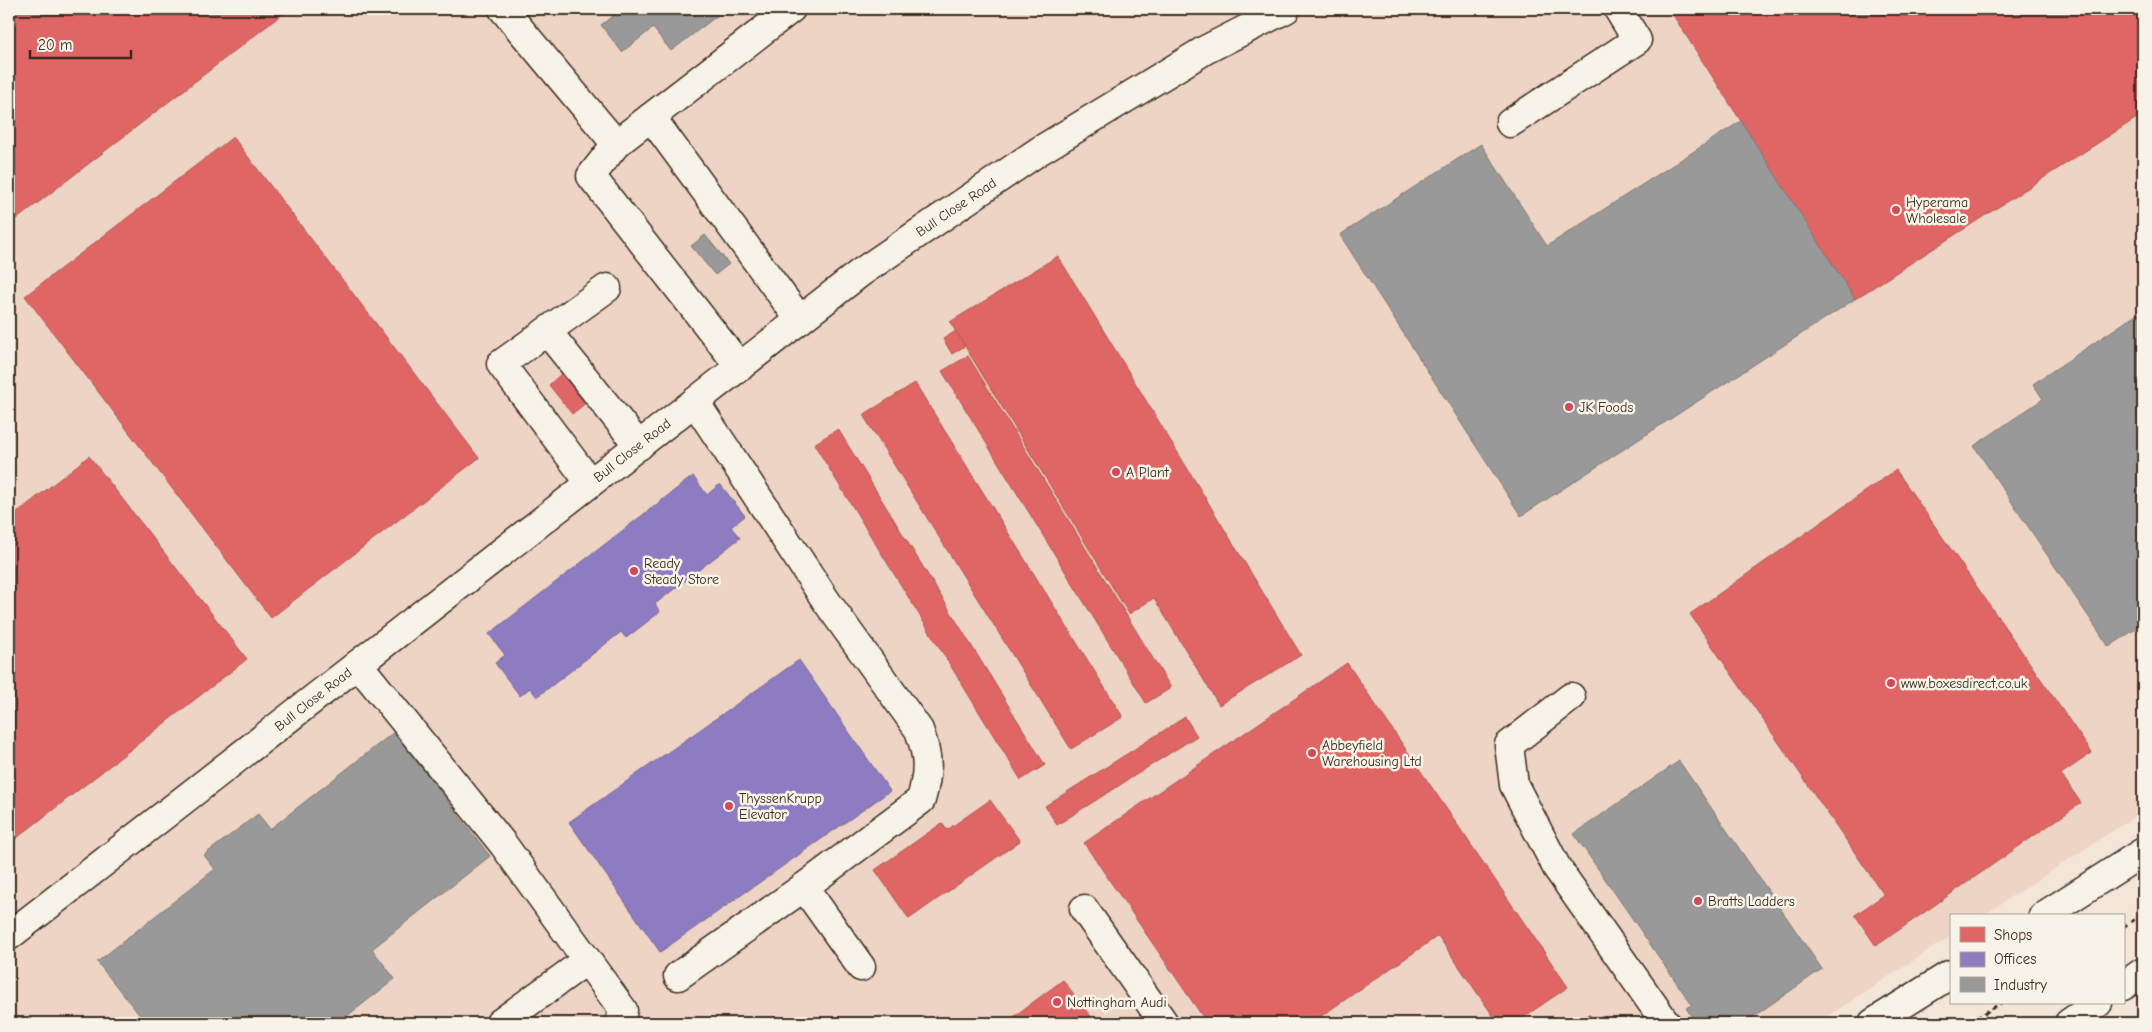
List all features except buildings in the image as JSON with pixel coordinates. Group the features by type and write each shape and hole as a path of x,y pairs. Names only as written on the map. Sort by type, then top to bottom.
{"main road":[{"path":"503,9 616,144"},
{"path":"740,367 591,176 616,144 791,9"},
{"name":"Bull Close Road","path":"9,936 860,273 1038,151 1204,50 1286,9"},
{"path":"1510,123 1637,40 1618,9"},
{"path":"651,117 800,320"},
{"path":"590,483 501,364 607,288"},
{"path":"547,331 639,446"},
{"path":"678,976 804,887 921,800 928,776 925,748 920,730 827,602 694,402"},
{"path":"358,664 503,844 623,1010 620,1023"},
{"path":"1572,697 1509,745 1514,785 1557,868 1666,1023"},
{"path":"2046,914 2143,852"},
{"path":"804,887 861,967"},
{"path":"1084,910 1164,1023"},
{"path":"500,1023 587,960"},
{"path":"2124,985 2143,972"},
{"path":"1873,1023 1950,975"},
{"path":"2069,1023 2097,1004"}],"path":[{"path":"2124,926 2143,914"},
{"path":"1969,1023 1999,1004"}],"shaded area":[{"path":"9,9 2143,9 2143,811 1985,914 1950,914 1950,937 1817,1023 9,1023"}],"place":[{"name":"Hyperama Wholesale","path":"1896,210"},
{"name":"JK Foods","path":"1569,407"},
{"name":"A Plant","path":"1116,472"},
{"name":"Ready Steady Store","path":"634,571"},
{"name":"www.boxesdirect.co.uk","path":"1891,683"},
{"name":"Abbeyfield Warehousing Ltd","path":"1312,753"},
{"name":"ThyssenKrupp Elevator","path":"729,806"},
{"name":"Bratts Ladders","path":"1698,901"},
{"name":"Nottingham Audi","path":"1057,1002"}]}
